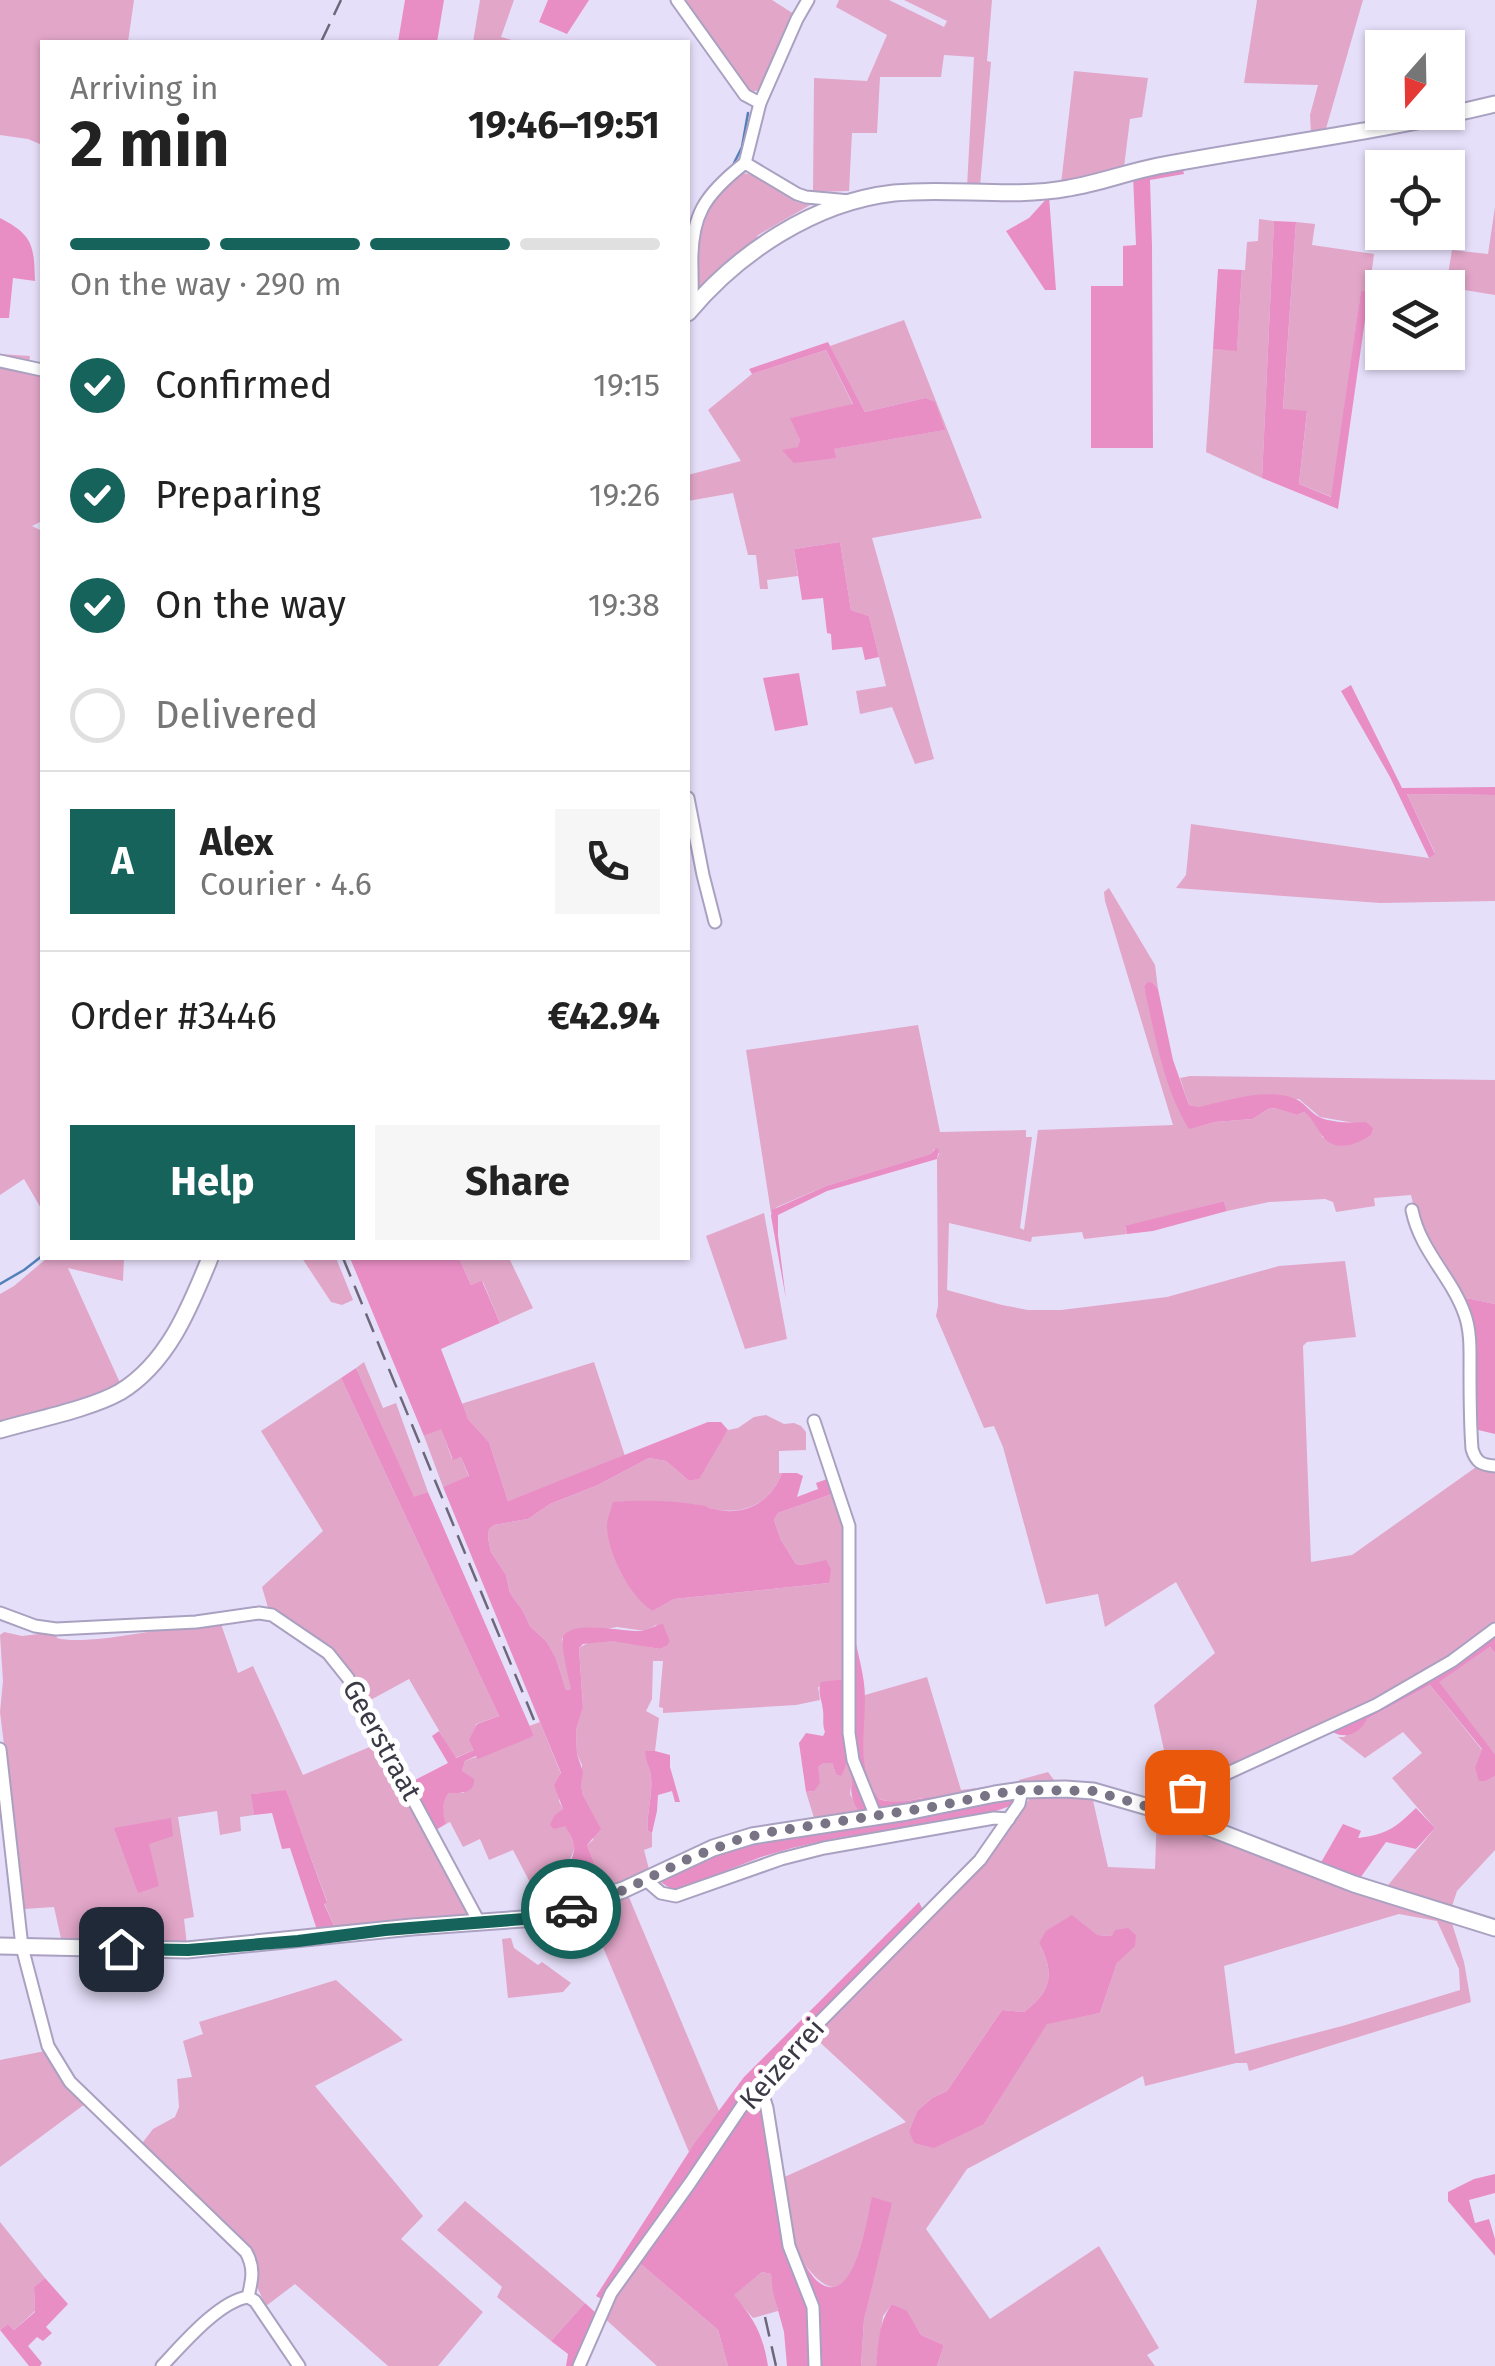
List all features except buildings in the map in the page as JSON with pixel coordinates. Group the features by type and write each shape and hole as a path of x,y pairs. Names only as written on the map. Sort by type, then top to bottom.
{"main road":[{"path":"690,310 760,246 822,213 854,202 893,194 1046,192 1075,188 1154,167 1408,124 1495,104"},
{"path":"0,1430 98,1401 133,1382 157,1358 182,1323 209,1260"},
{"path":"0,1946 188,1950 537,1918 646,1880 737,1840 1022,1790 1093,1791 1170,1813 1378,1892 1495,1928"}],"street":[{"path":"677,0 745,95 760,103"},
{"path":"690,306 693,212 745,163 760,103 808,0"},
{"path":"745,163 806,197 854,202"},
{"path":"0,361 40,370"},
{"path":"690,808 715,922"},
{"path":"1412,1210 1426,1248 1466,1316 1472,1449 1475,1459 1495,1466"},
{"path":"814,1421 849,1526 849,1733 853,1760 876,1817"},
{"name":"Geerstraat","path":"0,1613 35,1626 78,1630 259,1613 272,1615 300,1633 328,1653 348,1678 479,1922"},
{"path":"1170,1813 1180,1796 1376,1705 1452,1662 1495,1629"},
{"path":"0,1749 22,1947 46,2040 63,2073 246,2252 253,2263 248,2297"},
{"name":"Keizerrei","path":"578,2366 611,2293 742,2106 783,2058 980,1860 1019,1804 1022,1790"},
{"path":"646,1880 660,1893 676,1896 824,1848 994,1818 1009,1819"},
{"path":"756,2089 768,2108 789,2246 813,2307 815,2366"},
{"path":"162,2366 202,2326 238,2299 248,2297 256,2301 298,2366"}],"shaded area":[{"path":"0,0 134,0 128,40 40,40 40,144 0,135"},
{"path":"405,0 444,0 437,40 398,40"},
{"path":"480,0 514,0 501,37 512,40 473,40"},
{"path":"548,0 589,0 567,34 539,22"},
{"path":"772,0 794,14 761,90 749,92 684,2"},
{"path":"839,0 889,0 944,27 947,21 904,0 992,0 980,186 967,187 974,57 944,55 941,77 880,77 877,133 852,133 849,191 813,192 814,78 867,81 887,35 836,7"},
{"path":"1257,0 1363,0 1325,132 1311,133 1310,115 1318,85 1244,83"},
{"path":"1074,71 1148,78 1142,117 1130,119 1124,167 1061,184"},
{"path":"1182,165 1184,174 1150,180 1153,448 1091,448 1091,286 1123,286 1123,246 1136,245 1133,176"},
{"path":"743,173 810,205 758,235 755,242 700,287 696,286 696,244 705,209 735,175"},
{"path":"1049,196 1056,290 1045,290 1006,231 1029,218"},
{"path":"1495,207 1495,295 1465,290 1465,270 1449,270 1452,250 1488,254"},
{"path":"0,218 25,236 34,258 35,281 13,278 9,318 0,318"},
{"path":"1259,219 1274,221 1262,478 1206,452 1213,349 1237,350 1242,270 1247,242 1258,241"},
{"path":"1274,221 1296,222 1283,409 1307,411 1299,484 1331,497 1361,291 1365,292 1365,320 1338,509 1262,478"},
{"path":"1296,222 1315,224 1312,245 1374,254 1372,270 1365,270 1365,292 1361,292 1332,497 1299,484 1307,412 1283,410"},
{"path":"1218,269 1242,270 1237,351 1213,349"},
{"path":"904,320 982,518 872,538 934,759 915,764 892,707 860,714 856,691 886,686 869,616 851,610 840,542 794,549 798,576 767,580 768,589 760,589 756,555 748,555 733,493 690,501 690,474 741,461 708,410 752,374 826,350 853,405 791,418 799,447 783,451 835,457 833,449 944,430 925,398 865,412 830,346"},
{"path":"828,342 865,412 925,398 935,402 945,430 834,449 836,458 794,463 782,450 798,447 800,440 790,418 853,404 826,350 752,374 749,369"},
{"path":"0,354 30,356 28,370 40,373 40,522 32,526 40,530 40,1207 24,1179 0,1195"},
{"path":"840,542 851,610 869,616 879,657 865,660 862,647 832,650 823,598 802,600 794,549"},
{"path":"799,673 808,725 775,731 763,678"},
{"path":"1351,685 1402,788 1495,787 1495,795 1407,794 1435,854 1429,858 1390,777 1341,691"},
{"path":"1407,794 1495,795 1495,901 1380,903 1176,888 1186,875 1191,824 1429,858 1435,853"},
{"path":"1109,888 1155,965 1158,989 1153,983 1144,988 1195,1127 1253,1119 1276,1108 1297,1115 1304,1112 1323,1138 1354,1123 1320,1117 1299,1099 1189,1105 1180,1078 1495,1080 1495,1304 1461,1297 1419,1227 1411,1195 1374,1198 1375,1206 1336,1212 1333,1202 1325,1199 1269,1202 1227,1211 1224,1201 1125,1227 1127,1234 1084,1239 1082,1232 1032,1237 1031,1242 949,1223 947,1290 1028,1310 1061,1310 1167,1297 1279,1266 1345,1261 1356,1337 1307,1342 1303,1346 1311,1562 1352,1555 1479,1465 1495,1470 1495,1624 1458,1653 1393,1692 1174,1795 1154,1705 1215,1653 1176,1582 1105,1627 1098,1594 1046,1604 1003,1447 994,1426 984,1428 936,1316 939,1154 934,1149 932,1154 826,1186 771,1213 746,1050 918,1025 940,1132 1026,1130 1026,1137 1032,1137 1020,1228 1024,1230 1038,1130 1173,1125 1105,901 1104,892"},
{"path":"1148,982 1158,989 1173,1060 1189,1105 1199,1107 1246,1096 1282,1095 1297,1099 1324,1119 1366,1122 1373,1128 1371,1135 1354,1144 1336,1145 1325,1139 1304,1112 1297,1115 1275,1108 1253,1119 1189,1129 1161,1060 1144,987"},
{"path":"936,1148 937,1159 827,1191 778,1215 786,1299 772,1210 826,1186 931,1154"},
{"path":"1224,1201 1227,1211 1127,1234 1125,1226"},
{"path":"764,1213 787,1339 745,1349 706,1236"},
{"path":"45,1260 124,1260 123,1281 68,1268 121,1385 113,1391 0,1425 0,1294"},
{"path":"303,1260 337,1260 353,1300 342,1305 331,1302"},
{"path":"351,1260 460,1260 471,1285 482,1281 500,1323 441,1349 468,1419 489,1442 508,1501 708,1422 721,1422 728,1430 699,1479 689,1481 666,1461 649,1458 550,1504 528,1519 489,1529 491,1552 506,1575 510,1593 530,1626 547,1642 566,1690 571,1689 563,1639 570,1631 590,1627 641,1631 663,1624 670,1642 660,1649 612,1641 583,1644 579,1648 583,1707 576,1730 577,1754 583,1772 583,1795 601,1829 587,1845 606,1892 534,1912 531,1902 535,1892 560,1876 574,1850 565,1826 554,1829 550,1825 563,1809 554,1785 561,1773 443,1487 469,1476 461,1457 453,1460 441,1429 424,1436"},
{"path":"460,1260 510,1260 533,1308 500,1323 483,1282 471,1285"},
{"path":"1461,1297 1495,1304 1495,1434 1474,1429"},
{"path":"364,1362 383,1408 396,1403 428,1492 414,1498 356,1368"},
{"path":"594,1362 625,1456 508,1501 489,1442 468,1419 461,1404"},
{"path":"356,1368 414,1497 428,1492 534,1736 465,1761 462,1771 474,1779 474,1784 466,1792 449,1793 443,1808 446,1824 434,1831 409,1783 448,1763 432,1736 439,1731 456,1758 474,1750 469,1740 477,1724 499,1716 341,1378"},
{"path":"341,1378 499,1716 476,1724 474,1750 455,1758 409,1679 365,1703 347,1667 330,1650 269,1611 262,1587 323,1531 261,1431"},
{"path":"766,1415 784,1424 801,1426 806,1432 806,1450 779,1451 782,1473 772,1491 758,1504 729,1511 687,1504 653,1611 674,1599 829,1583 804,1565 796,1564 774,1520 778,1513 835,1493 845,1533 843,1607 847,1679 818,1687 820,1700 796,1705 663,1713 659,1707 663,1661 653,1661 652,1699 646,1711 659,1718 655,1751 645,1752 651,1784 648,1831 652,1833 652,1847 644,1850 650,1873 606,1892 587,1845 593,1840 596,1820 583,1795 582,1765 577,1754 576,1730 583,1706 579,1648 607,1641 660,1649 670,1642 656,1625 645,1631 617,1627 562,1638 571,1689 566,1690 547,1642 530,1626 510,1593 506,1575 491,1552 489,1529 528,1519 550,1504 649,1458 666,1461 689,1481 698,1479 728,1430"},
{"path":"441,1428 452,1459 461,1457 469,1477 443,1487 424,1436"},
{"path":"782,1473 803,1476 797,1497 818,1489 816,1483 830,1478 835,1493 778,1513 774,1520 796,1564 826,1560 831,1569 829,1583 674,1599 653,1611 645,1605 622,1574 611,1549 607,1523 613,1502 667,1501 736,1511 764,1499"},
{"path":"193,1624 221,1624 238,1673 253,1666 303,1775 379,1743 473,1919 337,1932 286,1791 252,1794 254,1815 240,1817 241,1831 220,1835 217,1811 178,1817 194,1917 184,1919 187,1945 62,1943 54,1907 24,1909 0,1712 0,1635 55,1632 57,1638 85,1640"},
{"path":"1495,1632 1495,1653 1490,1647 1439,1682 1495,1754 1495,1776 1479,1781 1475,1767 1482,1749 1430,1685 1367,1719 1351,1734 1340,1735 1330,1730"},
{"path":"854,1634 865,1690 864,1762 872,1787 879,1799 887,1801 938,1797 939,1803 880,1809 868,1797 863,1800 867,1813 860,1813 854,1803"},
{"path":"1490,1647 1495,1653 1495,1754 1438,1682"},
{"path":"927,1677 961,1790 1019,1783 1048,1772 1057,1784 939,1803 922,1798 897,1803 879,1799 864,1762 865,1695"},
{"path":"847,1679 849,1743 845,1767 841,1776 832,1763 824,1763 818,1767 820,1783 814,1791 806,1792 799,1743 806,1733 823,1736 825,1732 821,1682"},
{"path":"1430,1685 1482,1750 1475,1767 1486,1781 1495,1776 1495,1850 1457,1891 1451,1909 1384,1890 1435,1828 1392,1778 1422,1753 1403,1732 1365,1758 1338,1737"},
{"path":"540,1722 561,1774 560,1813 575,1846 561,1874 535,1892 513,1850 489,1860 480,1839 463,1847 450,1822 446,1824 443,1808 449,1793 464,1793 465,1761 534,1736 529,1726"},
{"path":"645,1751 670,1755 680,1802 675,1802 672,1791 658,1795 652,1833 648,1831 651,1784"},
{"path":"849,1757 853,1773 850,1794 860,1813 815,1821 806,1792 814,1791 818,1767 832,1763 836,1774"},
{"path":"286,1790 337,1932 319,1936 290,1848 282,1849 272,1813 254,1815 251,1794"},
{"path":"1033,1794 1092,1796 1108,1867 1155,1869 1157,1813 1451,1920 1471,2002 1249,2071 1247,2063 1236,2063 1145,2086 1143,2076 967,2169 926,2229 990,2319 1099,2246 1159,2348 1147,2355 1155,2366 937,2366 944,2345 921,2335 907,2312 892,2304 883,2316 876,2366 861,2366 864,2320 874,2276 857,2260 844,2282 831,2287 817,2279 802,2261 798,2263 780,2179 906,2122 812,2035 992,1850","holes":["1399,1914 1437,1921 1459,1969 1460,1990 1235,2054 1224,1966","1112,1936 1123,1955 1100,2013 1047,2023 984,2124 909,2131 917,2111 947,2091 1002,2010 1024,2012 1040,1997 1049,1972 1039,1943"]},
{"path":"1009,1797 1013,1805 990,1813 792,1848 680,1889 673,1890 662,1883 664,1877 708,1855 741,1844"},
{"path":"1416,1808 1435,1828 1416,1849 1386,1842 1358,1881 1319,1866 1343,1824 1361,1831 1358,1838 1368,1836 1390,1829"},
{"path":"171,1818 173,1836 149,1844 159,1886 138,1893 114,1828"},
{"path":"628,1895 719,2111 689,2152 587,1909"},
{"path":"919,1902 924,1912 755,2084 605,2301 596,2296 694,2144 744,2077"},
{"path":"1072,1915 1097,1935 1112,1936 1115,1930 1128,1928 1136,1935 1135,1946 1117,1963 1100,2013 1047,2024 984,2124 934,2148 914,2143 909,2131 917,2111 947,2091 1002,2010 1024,2012 1040,1997 1049,1972 1039,1943 1046,1931"},
{"path":"511,1938 514,1948 571,1983 563,1992 508,1998 502,1939"},
{"path":"336,1980 403,2040 315,2086 423,2216 401,2239 483,2312 438,2366 388,2366 295,2284 266,2306 257,2287 259,2269 253,2252 144,2147 143,2142 153,2129 175,2117 179,2107 177,2079 192,2077 183,2041 203,2034 199,2022"},
{"path":"45,2051 85,2104 0,2167 0,2060"},
{"path":"749,2105 761,2107 765,2117 809,2310 810,2366 787,2366 771,2274 762,2272 734,2295 757,2328 768,2366 728,2366 718,2330 636,2260"},
{"path":"1495,2174 1495,2193 1469,2200 1475,2223 1489,2219 1495,2256 1448,2201 1448,2192"},
{"path":"872,2197 892,2203 864,2320 861,2366 819,2366 819,2336 798,2263 802,2260 816,2280 829,2287 840,2284 857,2259"},
{"path":"465,2201 585,2303 551,2341 497,2297 502,2287 437,2230"},
{"path":"0,2222 45,2278 34,2287 35,2311 14,2330 8,2324 0,2330"},
{"path":"636,2260 718,2330 728,2366 657,2366 602,2316"},
{"path":"762,2272 771,2274 778,2311 753,2318 733,2295"},
{"path":"45,2278 68,2304 46,2327 52,2333 43,2341 37,2337 28,2346 42,2363 29,2366 0,2330 8,2324 14,2330 35,2312 34,2287"},
{"path":"585,2303 597,2314 576,2366 566,2366 568,2354 551,2341"},
{"path":"892,2304 907,2311 921,2335 944,2345 937,2366 876,2366 882,2326"}],"waterway":[{"path":"734,163 742,147 748,113"},
{"path":"0,1284 40,1258"}],"railway":[{"path":"322,40 341,0"},
{"path":"344,1260 534,1720"},
{"path":"765,2317 776,2366"}],"way so far":[{"path":"571,1909 624,1890 713,1848 770,1832 1022,1790 1093,1791 1170,1813 1176,1800 1187,1792"}],"route":[{"path":"121,1949 188,1950 298,1941 537,1918 571,1909"}]}
